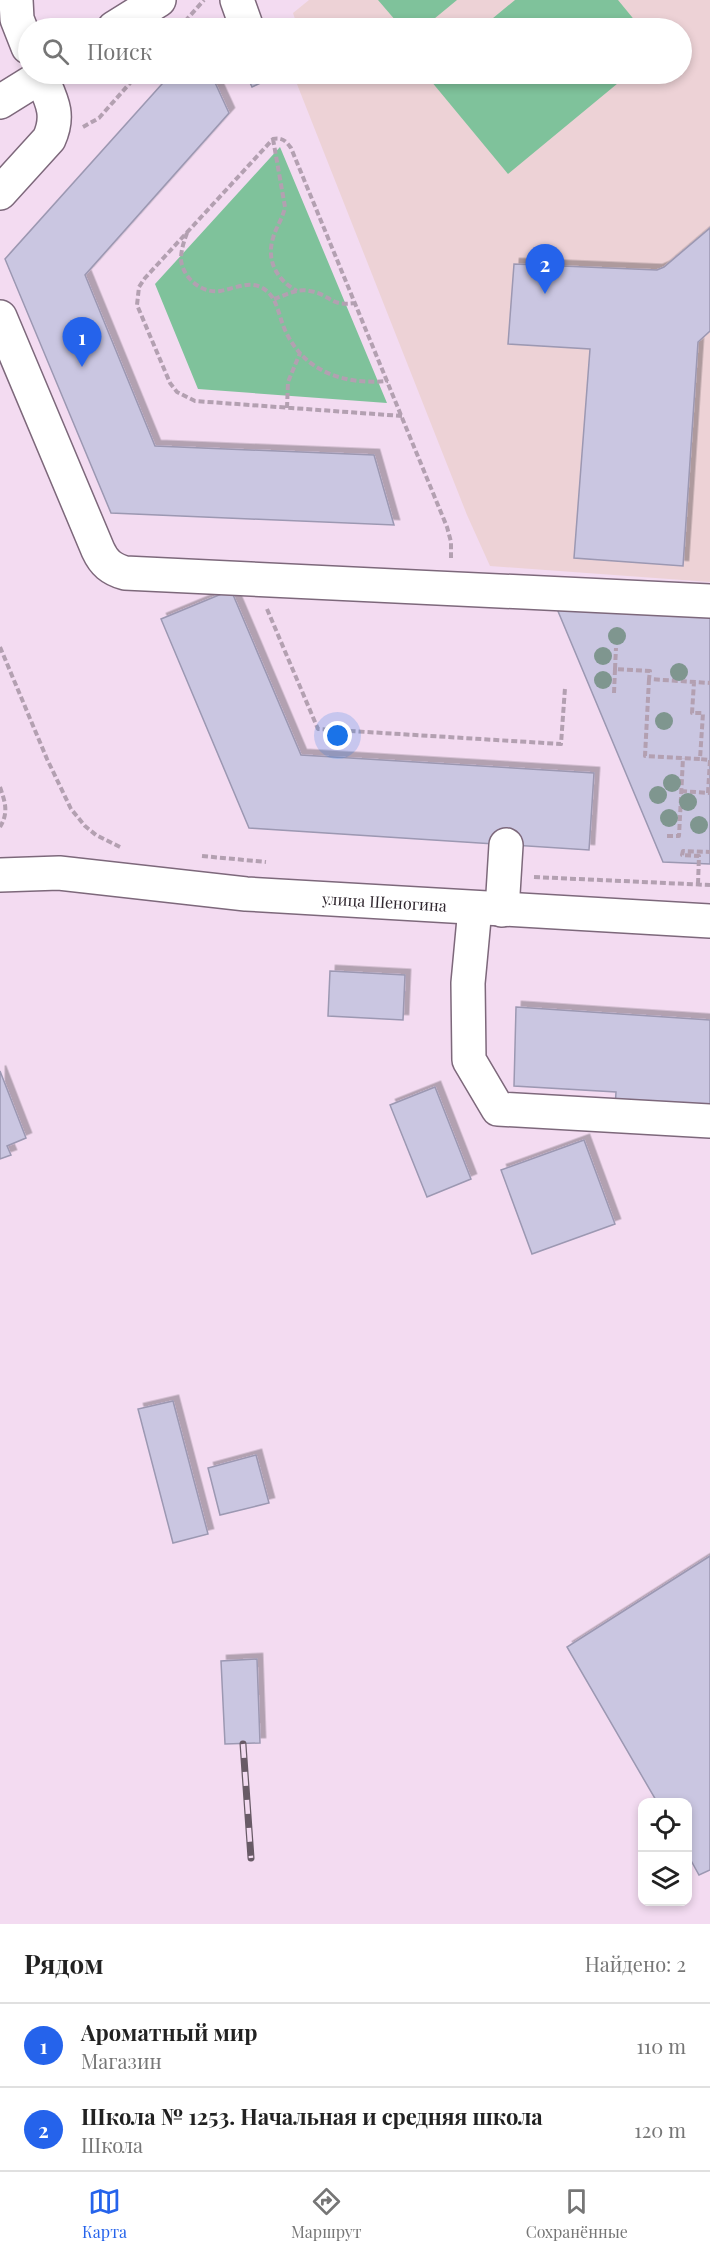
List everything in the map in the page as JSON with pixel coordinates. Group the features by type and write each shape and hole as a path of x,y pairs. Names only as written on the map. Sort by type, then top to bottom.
{"street":[{"path":"16,0 18,21"},
{"path":"130,18 159,0"},
{"path":"237,0 243,18"},
{"path":"0,102 20,84"},
{"path":"0,193 49,139 53,130 55,109 45,84"},
{"path":"0,317 98,550 109,566 125,573 710,601"},
{"path":"505,860 488,909 468,983 469,1060 498,1109 710,1121"},
{"name":"улица Шеногина","path":"0,875 58,873 246,894 710,921"}],"path":[{"path":"188,18 204,0"},
{"path":"49,139 68,134 99,118 129,84"},
{"path":"402,416 195,401 177,392 170,384 137,305 137,294 145,278 273,139 279,138 287,141 291,148 388,381 447,527"},
{"path":"273,139 285,207 273,236 272,261 282,281 297,291"},
{"path":"187,232 182,250 182,261 187,275 198,286 212,291 221,291 245,284 259,286 274,299 285,332 309,363 349,381 388,381"},
{"path":"274,299 297,291 314,292 338,304 355,303"},
{"path":"287,408 288,382 300,353"},
{"path":"255,580 318,729 561,744 565,688"},
{"path":"0,647 47,759 72,809 96,836 122,848"},
{"path":"614,693 616,648"},
{"path":"615,669 650,670 645,756 710,760 708,793 681,791"},
{"path":"649,680 710,683"},
{"path":"694,682 692,713 703,713 700,759"},
{"path":"667,836 679,836 683,758"},
{"path":"0,787 6,805 6,814 0,827"},
{"path":"698,884 699,856 682,855 683,851 710,852"},
{"path":"194,855 277,863"},
{"path":"505,860 710,885"}],"shaded area":[{"path":"309,0 710,0 710,582 490,566 467,515 297,84 692,84 692,18 295,18 293,13"}],"green space":[{"path":"378,0 457,0 435,18 393,18"},
{"path":"515,0 618,0 633,18 493,18"},
{"path":"433,84 617,84 508,174"},
{"path":"280,147 387,403 198,389 155,284"}],"building":[{"path":"162,84 216,84 229,113 85,275 155,446 374,455 394,525 111,513 5,259"},
{"path":"710,228 710,331 698,342 683,566 574,558 590,349 508,344 514,264 657,270 664,267"},
{"path":"231,590 301,755 594,773 589,850 249,828 161,619"},
{"path":"555,604 710,612 710,864 663,862"},
{"path":"330,971 405,975 403,1020 328,1016"},
{"path":"516,1007 710,1020 710,1105 615,1109 616,1092 514,1086"},
{"path":"0,1071 26,1138 7,1146 11,1155 0,1159"},
{"path":"435,1087 471,1179 427,1197 390,1105"},
{"path":"584,1140 615,1224 532,1254 501,1170"},
{"path":"173,1401 208,1534 173,1543 138,1409"},
{"path":"256,1455 269,1503 220,1515 208,1468"},
{"path":"710,1556 710,1870 699,1875 692,1862 692,1798 655,1798 567,1647"},
{"path":"257,1659 260,1743 225,1744 221,1661"}],"railway":[{"path":"243,1744 251,1858"}],"place":[{"name":"Школа № 1253. Начальная и средняя школа","path":"545,294"},
{"name":"Ароматный мир","path":"82,367"}]}
